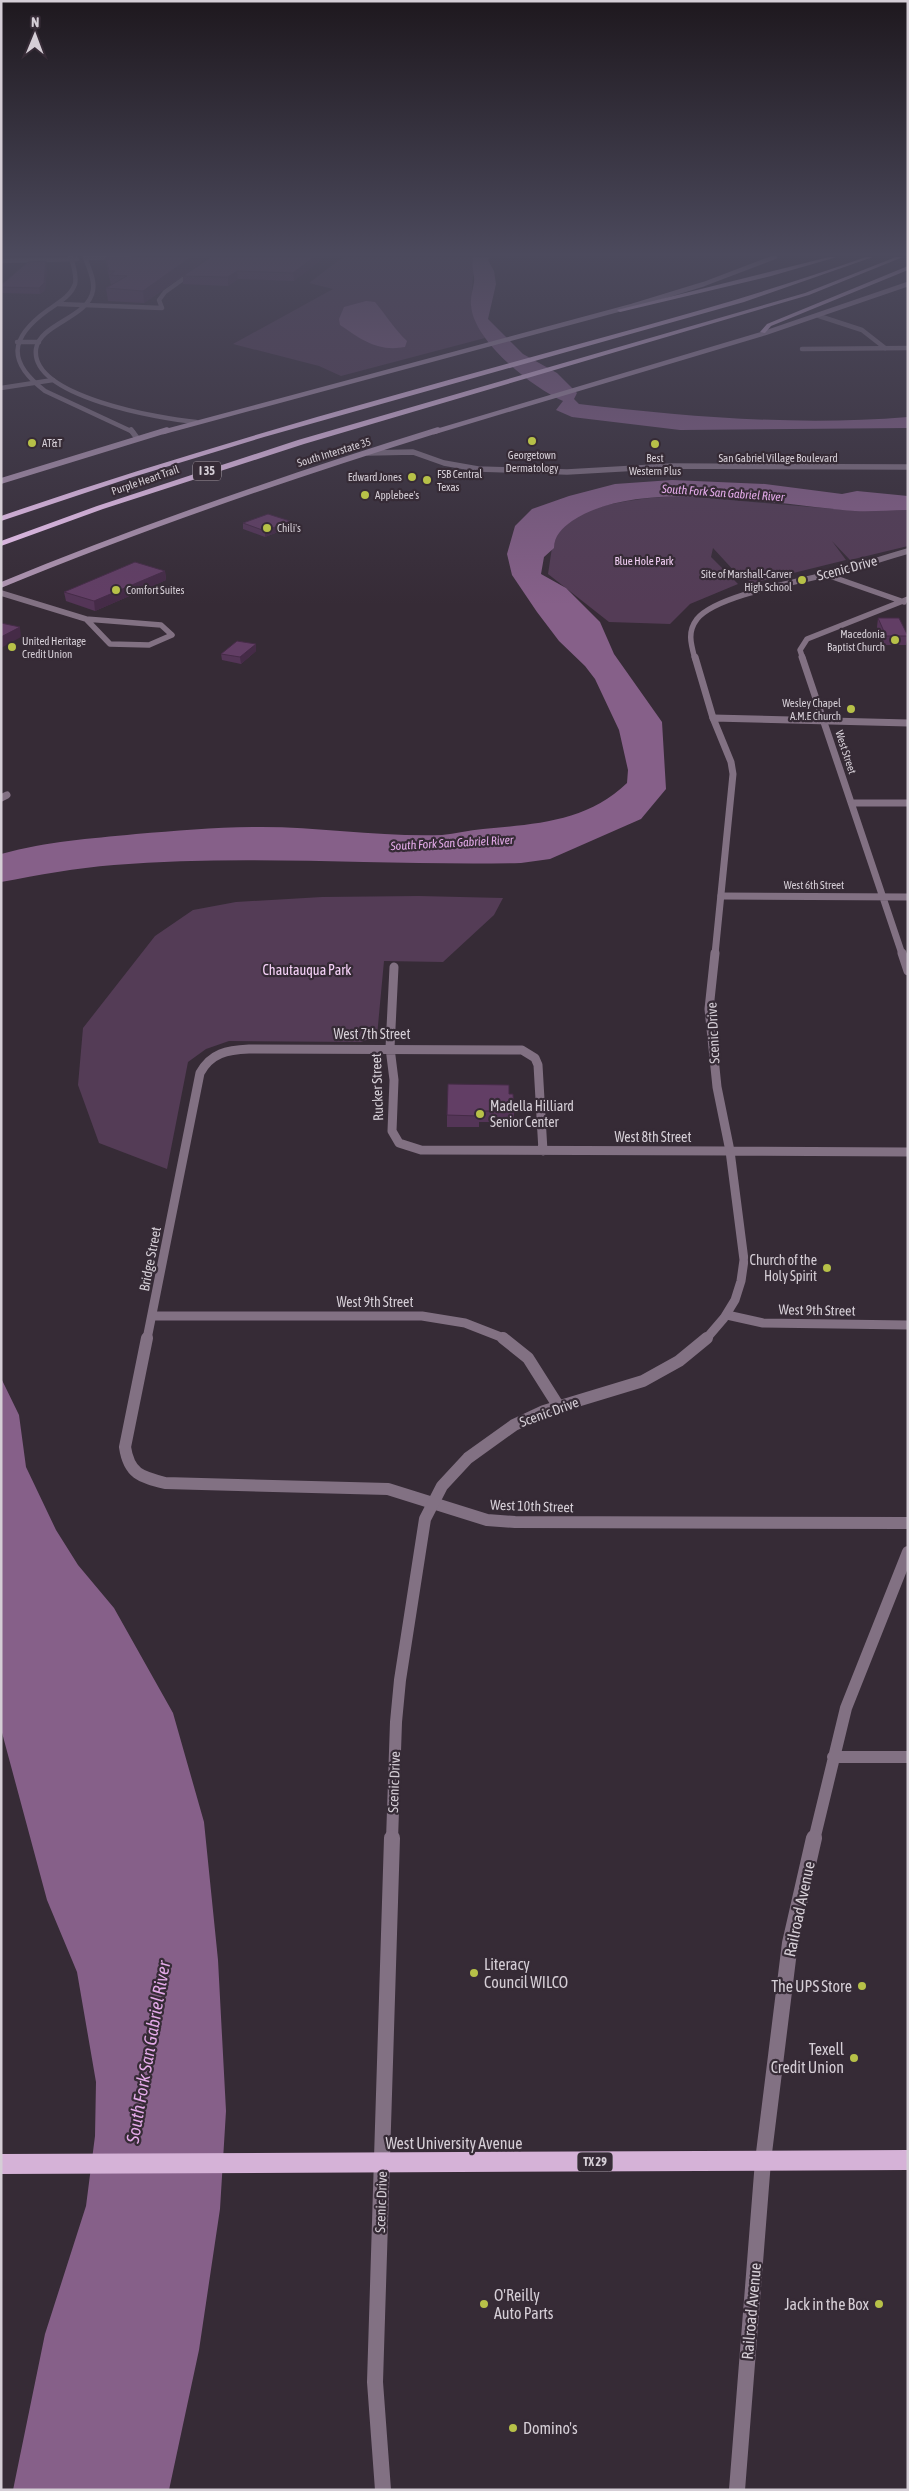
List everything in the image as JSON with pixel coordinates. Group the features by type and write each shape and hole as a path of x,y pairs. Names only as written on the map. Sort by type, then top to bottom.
{"highway":[{"name":"Purple Heart Trail","path":"1,519 175,460 483,373"},
{"name":"Purple Heart Trail","path":"1,544 157,487 539,373"}],"main road":[{"path":"2,481 137,438 382,373"},
{"name":"South Interstate 35","path":"1,585 146,526 286,477 628,373"},
{"name":"West University Avenue","path":"1,2164 382,2164 908,2160"}],"street":[{"path":"25,373 56,397 132,431 138,436 137,438"},
{"path":"47,373 53,380 82,396 166,420 196,422"},
{"path":"1,388 53,380"},
{"path":"413,438 407,444 413,452"},
{"name":"San Gabriel Village Boulevard","path":"362,454 387,450 413,452 458,466 499,470 586,473 692,467 908,467"},
{"name":"San Gabriel Village Boulevard","path":"863,468 908,471"},
{"name":"Scenic Drive","path":"383,2490 375,2382 396,1722 421,1538 431,1503 464,1460 482,1446 506,1429 533,1416 642,1381 669,1367 709,1336 728,1315 741,1281 744,1260 730,1152 717,1087 710,1009 733,774 731,762 714,722 690,641 690,632 698,616 721,602 737,596 827,575 908,551"},
{"path":"827,575 906,601"},
{"path":"1,593 86,619 161,625 172,635 149,645 110,644 86,619"},
{"name":"West Street","path":"906,601 821,633 802,644 801,657 825,722 908,971"},
{"path":"714,722 780,725 794,722 908,723"},
{"path":"852,803 908,803"},
{"name":"West 6th Street","path":"721,896 908,897"},
{"name":"Rucker Street","path":"394,967 390,1048 394,1080 392,1131 393,1138 399,1144"},
{"name":"West 7th Street","path":"214,1054 249,1049 511,1048 530,1054 538,1065 543,1151"},
{"name":"Bridge Street","path":"133,1472 126,1459 125,1447 153,1316 200,1073 205,1062 214,1054"},
{"name":"West 8th Street","path":"399,1144 421,1150 908,1152"},
{"name":"West 9th Street","path":"728,1315 763,1323 908,1325"},
{"name":"West 9th Street","path":"153,1316 422,1316 460,1321 488,1330 528,1357 559,1407"},
{"name":"West 10th Street","path":"133,1472 165,1483 388,1489 487,1520 515,1522 908,1523"},
{"name":"Railroad Avenue","path":"737,2490 763,2161 790,1943 846,1708 908,1552"},
{"path":"833,1757 908,1757"}],"green space":[{"path":"335,373 351,373 341,376"},
{"name":"Blue Hole Park","path":"684,496 858,511 908,510 908,546 850,560 832,541 846,560 753,583 736,573 713,548 711,557 738,584 690,604 670,624 609,622 548,574 554,540 562,527 575,517 612,504 632,500"},
{"name":"Chautauqua Park","path":"419,896 503,898 494,915 443,962 384,961 377,1036 361,1042 229,1041 206,1049 188,1062 167,1169 99,1143 78,1085 83,1028 155,936 193,910 236,902 322,897"}],"water":[{"path":"557,373 577,393 574,399 579,404 743,419 825,421 908,417 908,428 680,430 572,417 556,410 563,401 536,386 521,374"},
{"name":"South Fork San Gabriel River","path":"672,480 765,484 842,494 857,491 908,496 908,510 855,511 748,500 670,496 633,500 600,507 572,521 562,529 555,540 554,548 544,557 541,574 566,588 600,622 614,654 662,722 666,789 641,819 550,859 521,863 215,860 114,865 43,874 1,882 1,854 68,841 194,829 238,827 277,827 442,835 541,823 560,819 595,806 627,783 628,770 619,730 595,679 585,666 559,641 537,612 512,575 507,554 515,526 532,509 569,496 615,484"},
{"name":"South Fork San Gabriel River","path":"1,1378 19,1415 26,1467 56,1530 78,1565 114,1608 173,1713 204,1822 218,1960 226,2111 220,2209 199,2350 169,2490 13,2490 45,2334 86,2206 95,2136 96,2082 77,1972 47,1900 1,1729"}],"building":[{"path":"268,514 290,521 265,531 243,523"},
{"path":"135,562 165,571 94,601 64,592"},
{"path":"878,618 899,618 908,636 886,636"},
{"path":"1,623 20,627 1,637"},
{"path":"237,641 256,644 240,657 221,654"},
{"path":"448,1084 509,1085 509,1094 513,1094 514,1111 478,1111 479,1116 447,1115"}],"place":[{"name":"Georgetown Dermatology","path":"532,441"},
{"name":"AT&T","path":"32,443"},
{"name":"Best Western Plus","path":"655,444"},
{"name":"Edward Jones","path":"412,477"},
{"name":"FSB Central Texas","path":"427,480"},
{"name":"Applebee's","path":"365,495"},
{"name":"Chili's","path":"267,528"},
{"name":"Site of Marshall-Carver High School","path":"802,580"},
{"name":"Comfort Suites","path":"116,590"},
{"name":"Macedonia Baptist Church","path":"895,640"},
{"name":"United Heritage Credit Union","path":"12,647"},
{"name":"Wesley Chapel A.M.E Church","path":"851,709"},
{"name":"Madella Hilliard Senior Center","path":"480,1114"},
{"name":"Church of the Holy Spirit","path":"827,1268"},
{"name":"Literacy Council WILCO","path":"474,1973"},
{"name":"The UPS Store","path":"862,1986"},
{"name":"Texell Credit Union","path":"854,2058"},
{"name":"O'Reilly Auto Parts","path":"484,2304"},
{"name":"Jack in the Box","path":"879,2304"},
{"name":"Domino's","path":"513,2428"}]}
